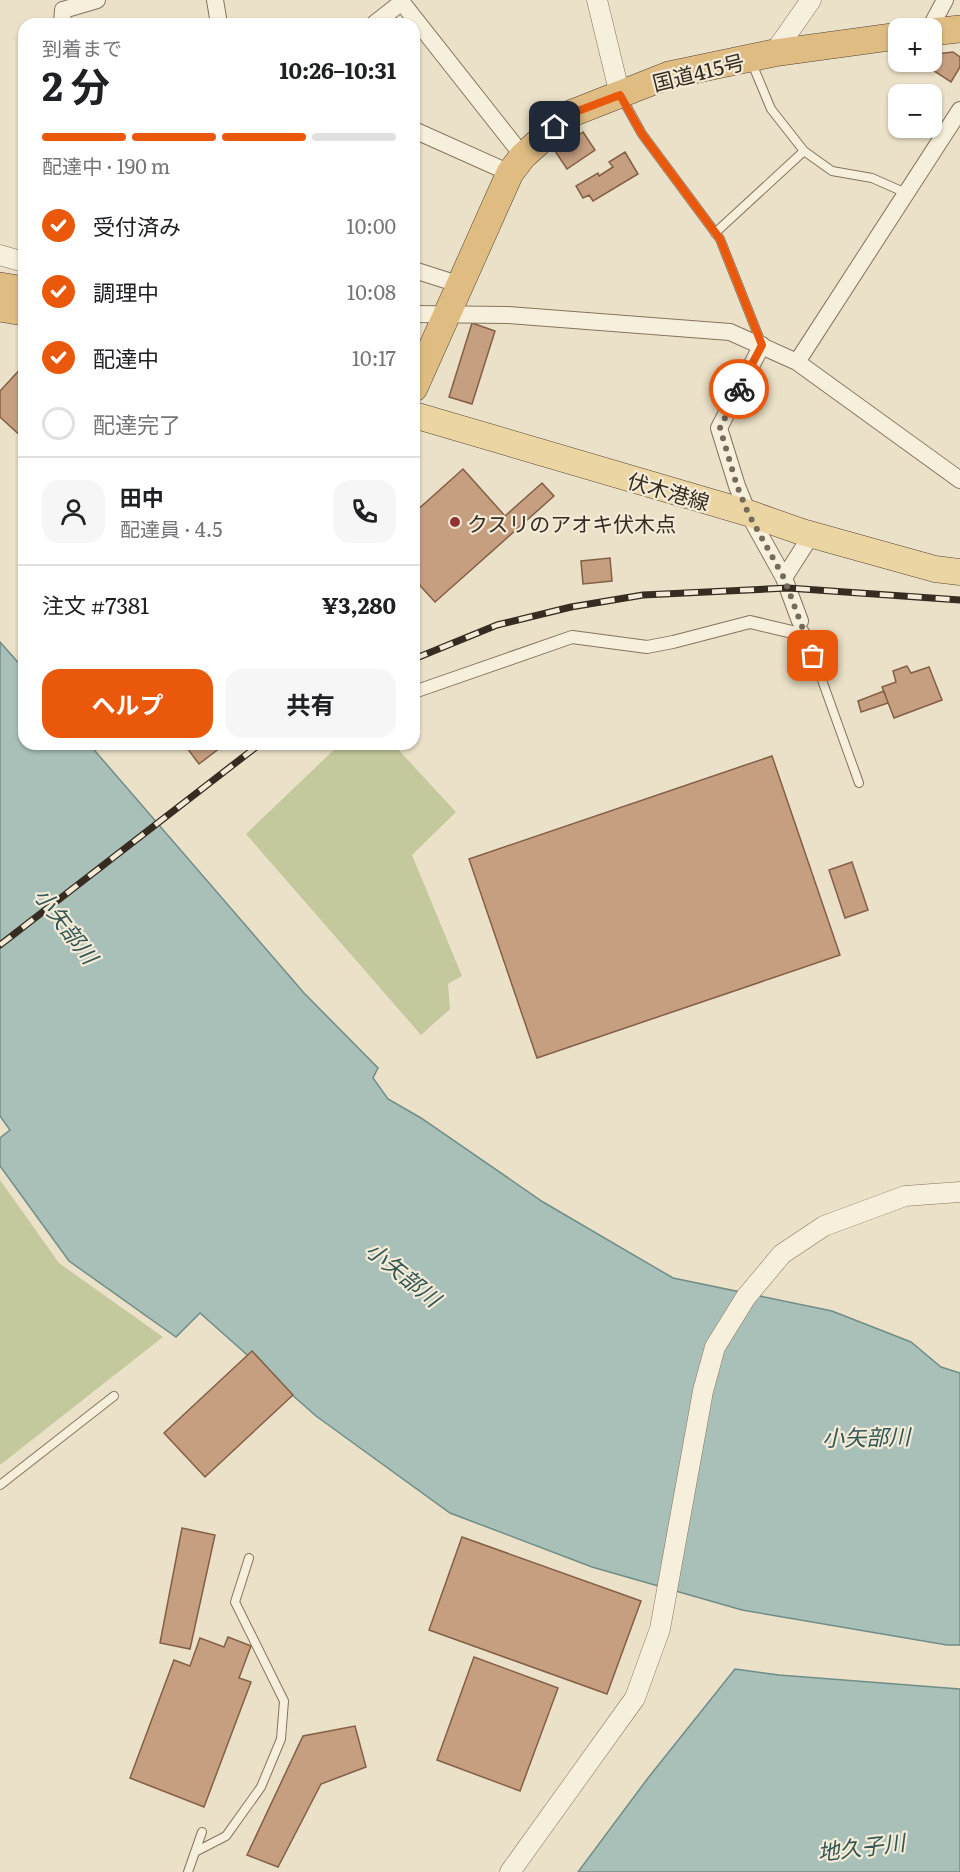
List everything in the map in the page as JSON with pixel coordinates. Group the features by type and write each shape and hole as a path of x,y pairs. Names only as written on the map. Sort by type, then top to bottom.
{"highway":[{"path":"942,30 960,29"},
{"name":"国道415号","path":"420,375 517,164 570,114 669,75 762,55 888,37"},
{"path":"0,286 18,289"},
{"path":"0,308 18,311"}],"main road":[{"name":"伏木港線","path":"420,417 812,534 935,568 960,572"}],"street":[{"path":"62,18 63,10 97,0"},
{"path":"215,0 218,18"},
{"path":"597,0 620,95"},
{"path":"762,55 811,0"},
{"path":"937,18 945,0"},
{"path":"381,18 401,1 413,18"},
{"path":"420,28 517,164"},
{"path":"797,362 960,110"},
{"path":"420,132 517,164"},
{"path":"0,255 18,260"},
{"path":"420,272 461,285"},
{"path":"420,314 508,315 730,332 797,362 960,480"},
{"path":"420,690 572,637 646,647 750,622 803,628 784,578 748,513 737,486 720,428 762,345"},
{"path":"784,578 812,534"},
{"path":"510,1872 635,1698 660,1629 703,1391 715,1347 746,1297 782,1254 824,1226 905,1196 960,1192"}],"lane":[{"path":"762,55 771,110 804,151 832,171 872,178 906,193"},
{"path":"620,95 642,134 720,239 762,345"},
{"path":"715,233 804,151"},
{"path":"803,628 859,783"},
{"path":"0,1485 114,1396"},
{"path":"195,1852 226,1836 261,1787 281,1739 284,1701 235,1602 249,1558"},
{"path":"188,1872 202,1832"}],"green space":[{"path":"334,750 399,750 456,812 412,855 462,976 448,984 450,1009 421,1035 246,834"},
{"path":"0,1180 59,1263 163,1337 0,1465"}],"water":[{"name":"小矢部川","path":"0,642 18,662 18,750 94,750 304,993 378,1068 373,1078 388,1099 421,1118 543,1202 673,1278 832,1311 911,1342 941,1367 960,1373 960,1645 947,1645 742,1610 592,1567 450,1513 316,1416 200,1313 176,1337 69,1261 0,1166 0,1138 10,1130 0,1116"},
{"name":"地久子川","path":"735,1669 779,1675 960,1689 960,1872 578,1872 648,1778"}],"building":[{"path":"953,52 960,57 960,67 951,82 936,72 942,72 942,53"},
{"path":"583,132 595,150 567,169 555,151"},
{"path":"625,152 638,174 593,201 589,195 583,198 576,186 613,167 609,162"},
{"path":"472,323 495,331 472,404 449,397"},
{"path":"18,372 18,434 0,417 0,391"},
{"path":"463,469 505,516 542,483 554,496 435,602 420,586 420,508"},
{"path":"610,558 612,581 583,584 581,561"},
{"path":"907,666 911,673 929,667 942,700 894,718 882,687 896,682 893,671"},
{"path":"884,691 888,703 861,712 858,701"},
{"path":"188,750 217,750 199,764"},
{"path":"772,756 840,955 537,1058 469,859"},
{"path":"852,862 868,910 845,918 829,870"},
{"path":"252,1351 293,1395 205,1477 164,1433"},
{"path":"182,1528 215,1535 190,1649 160,1643"},
{"path":"462,1537 641,1601 607,1694 429,1630"},
{"path":"228,1637 251,1646 239,1678 251,1682 204,1807 130,1778 174,1660 190,1666 200,1638 224,1647"},
{"path":"474,1657 558,1688 520,1791 437,1760"},
{"path":"355,1726 366,1767 321,1784 278,1867 247,1855 303,1736"}],"railway":[{"path":"420,657 497,625 571,607 643,595 788,588 960,600"},
{"path":"0,945 252,750"}],"way so far":[{"path":"739,389 720,428 737,486 748,513 784,578 813,656"}],"place":[{"name":"クスリのアオキ伏木点","path":"455,522"}],"route":[{"path":"555,127 570,114 620,95 642,134 720,239 762,345 739,389"}]}
